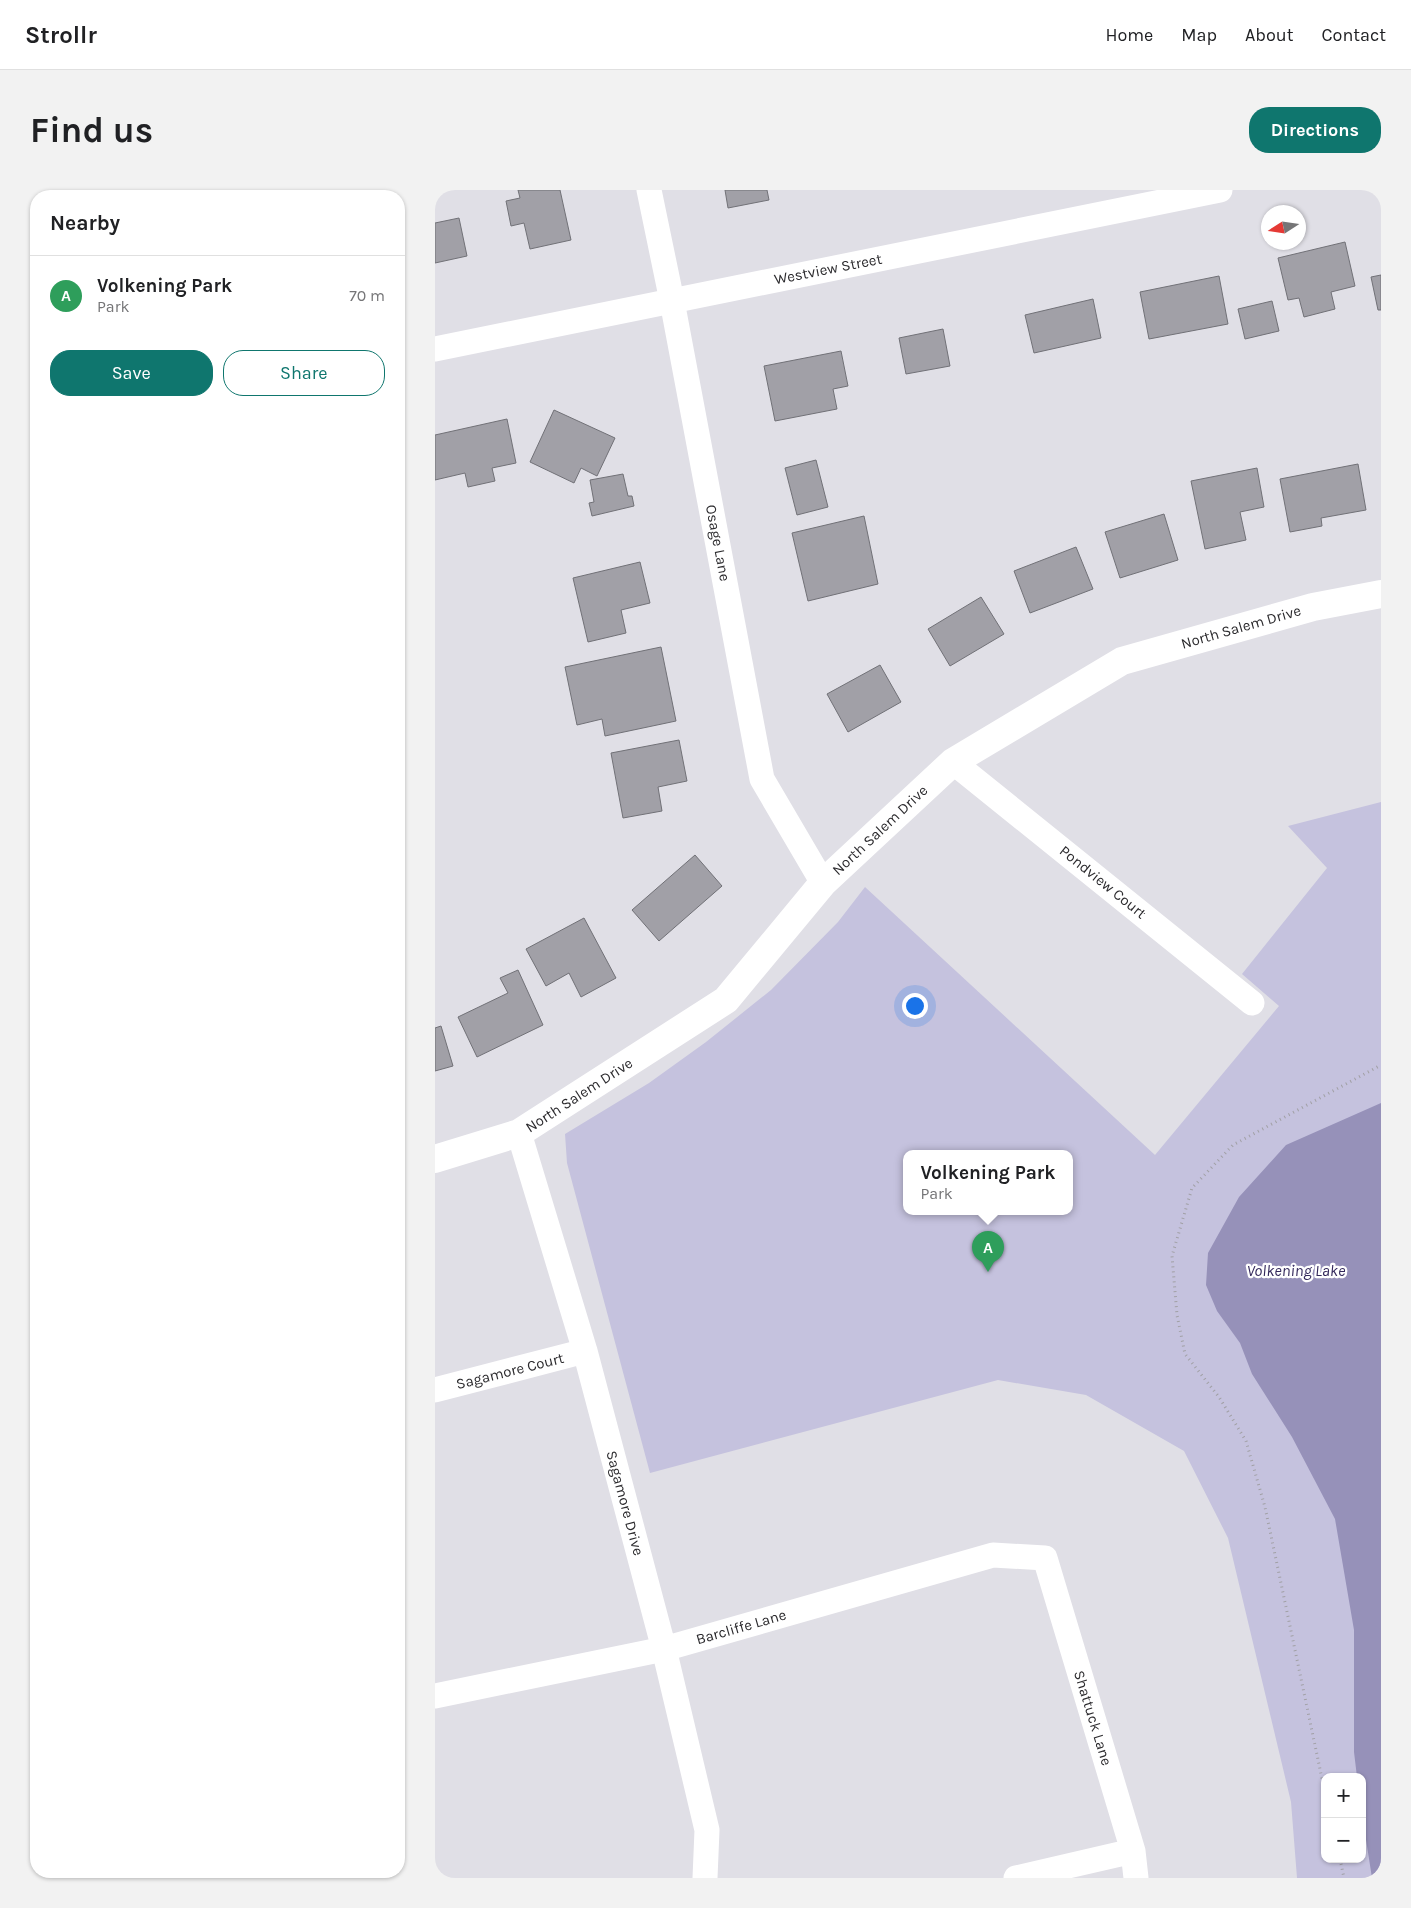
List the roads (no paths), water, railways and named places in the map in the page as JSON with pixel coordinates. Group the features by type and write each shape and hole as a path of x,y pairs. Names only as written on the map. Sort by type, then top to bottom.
{"street":[{"name":"Osage Lane","path":"649,190 672,300 762,779 823,882"},
{"name":"Westview Street","path":"435,349 1221,190"},
{"name":"North Salem Drive","path":"435,1159 519,1133 726,1000 823,882 953,762 1122,661 1313,607 1381,594"},
{"name":"Pondview Court","path":"953,762 1252,1003"},
{"name":"Sagamore Drive","path":"519,1133 585,1352 664,1649 707,1830 705,1878"},
{"name":"Sagamore Court","path":"435,1390 585,1352"},
{"name":"Barcliffe Lane","path":"435,1696 664,1649 993,1555 1045,1558"},
{"name":"Shattuck Lane","path":"1045,1558 1133,1851 1136,1878"},
{"path":"1016,1878 1133,1851"}],"water":[{"name":"Volkening Lake","path":"1381,1103 1381,1878 1372,1878 1366,1840 1366,1773 1357,1773 1354,1752 1354,1630 1335,1519 1292,1437 1252,1374 1240,1343 1217,1311 1206,1285 1208,1253 1239,1197 1286,1145"}],"place":[{"name":"Volkening Park","path":"988,1272"}]}
